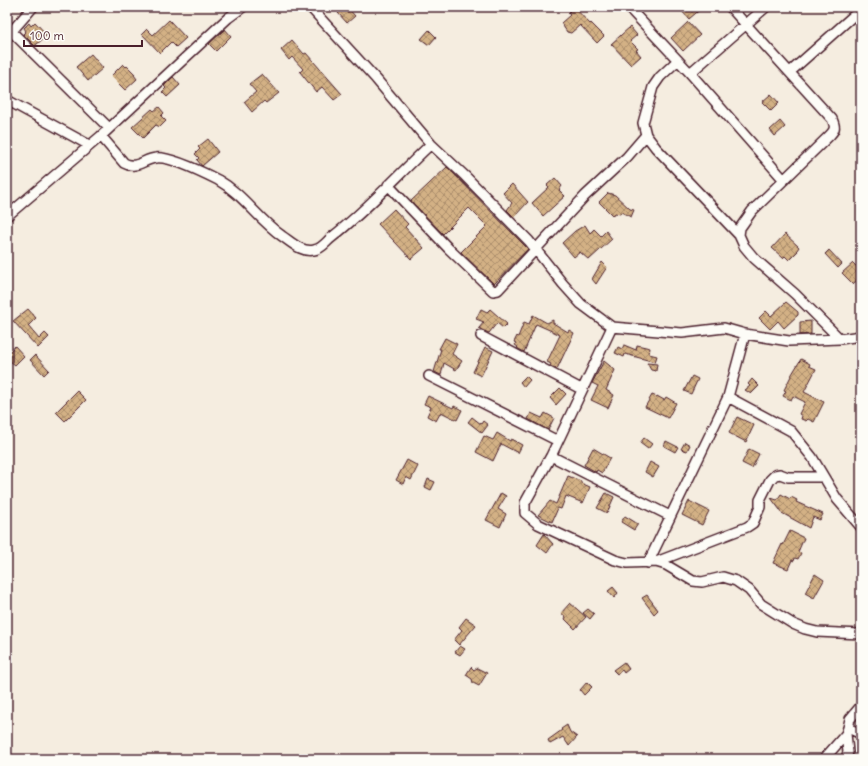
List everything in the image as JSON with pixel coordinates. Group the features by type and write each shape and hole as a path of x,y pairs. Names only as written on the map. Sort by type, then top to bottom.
{"street":[{"path":"33,7 10,29 109,128"},
{"path":"7,216 101,136 228,18 243,7"},
{"path":"310,7 371,73 431,144 529,241 581,304 612,327 682,333 724,328 745,334 789,341 840,339 861,336"},
{"path":"628,7 690,73 784,180"},
{"path":"730,7 832,119 835,126 834,131 830,136 752,211 740,228 739,236"},
{"path":"690,73 766,7"},
{"path":"790,72 861,9"},
{"path":"678,60 660,77 653,87 643,123 646,135 656,148 739,236 744,246 754,258 795,294 840,339"},
{"path":"7,100 89,146"},
{"path":"388,184 449,249 493,291 498,290 503,286 585,196 627,157 646,135"},
{"path":"101,136 124,163 129,166 138,165 156,158 168,158 219,181 239,194 254,212 270,227 291,243 306,250 315,250 322,247 357,217 388,184 431,144"},
{"path":"612,327 551,456 525,502 525,513 538,524 615,560 627,563 652,562 666,565 693,580 702,582 723,577 736,581 749,590 761,604 793,624 805,629 817,632 861,634"},
{"path":"652,562 670,516 728,397 745,334"},
{"path":"481,336 581,390"},
{"path":"429,376 558,440"},
{"path":"728,397 791,431 812,457 837,499 861,527"},
{"path":"551,456 670,516"},
{"path":"652,562 747,527 753,523 760,507 760,500 770,480 775,476 780,474 788,477 822,476"},
{"path":"846,759 848,752 847,731 850,719 861,706"},
{"path":"847,731 861,734"},
{"path":"824,759 847,731"}],"building":[{"path":"337,7 347,7 355,16 347,23 338,13 341,11"},
{"path":"574,7 604,36 597,43 580,25 571,33 567,32 561,23 570,15 568,13"},
{"path":"678,7 703,7 689,19"},
{"path":"169,20 186,38 176,47 171,42 160,53 142,34 147,29 153,35"},
{"path":"35,22 47,35 35,46 23,34 26,31 24,28 29,23 31,26"},
{"path":"688,22 700,35 683,51 671,38"},
{"path":"630,27 637,35 630,41 638,49 636,50 641,56 631,65 611,44"},
{"path":"225,29 231,36 216,51 209,44"},
{"path":"429,30 436,37 429,45 421,39"},
{"path":"292,40 304,54 306,53 342,94 334,100 322,87 316,92 300,72 303,69 292,57 289,60 281,50"},
{"path":"91,54 103,68 88,81 76,67"},
{"path":"123,64 135,74 134,75 137,79 125,90 111,76"},
{"path":"262,74 279,93 266,103 264,101 252,112 244,102 256,92 249,84"},
{"path":"173,77 180,85 167,97 162,92 166,88 164,86"},
{"path":"771,94 779,103 771,111 762,102"},
{"path":"159,107 164,113 161,116 166,121 160,127 156,125 143,138 132,127 152,109 154,111"},
{"path":"780,121 785,127 775,136 770,130"},
{"path":"208,139 218,152 202,166 197,160 199,158 195,154 200,149 198,147"},
{"path":"447,167 528,249 494,284 461,252 487,226 469,208 443,234 411,201"},
{"path":"555,178 562,186 559,190 565,196 543,216 532,203 549,187 547,185"},
{"path":"512,184 528,202 514,217 507,210 512,203 503,193"},
{"path":"608,193 615,195 630,209 634,210 631,217 621,212 620,214 615,213 613,216 599,202"},
{"path":"394,209 408,224 405,227 424,248 411,259 378,224"},
{"path":"585,225 590,233 594,229 601,236 606,231 612,239 589,260 580,252 574,257 562,243 575,231"},
{"path":"785,234 799,247 797,250 798,251 789,260 785,256 783,258 772,248"},
{"path":"829,250 842,264 838,268 825,254"},
{"path":"602,262 607,267 596,284 592,279"},
{"path":"853,263 861,271 861,277 853,284 842,273"},
{"path":"786,302 798,312 798,315 784,328 778,321 770,329 759,318 766,311 771,316"},
{"path":"28,309 36,318 28,326 39,339 45,333 49,337 38,348 13,321"},
{"path":"481,309 487,312 490,309 507,324 503,328 497,323 489,333 482,330 479,328 484,322 476,319"},
{"path":"533,315 547,323 553,320 553,323 568,332 569,330 574,333 557,369 550,366 551,364 547,362 560,335 536,324 524,352 515,345 516,343 514,342 517,336 518,337 524,322 529,324"},
{"path":"811,321 811,334 800,335 800,322"},
{"path":"445,338 457,344 452,354 462,361 456,370 444,363 441,375 434,372 441,349 439,349"},
{"path":"624,345 636,350 637,345 650,348 649,354 657,356 655,362 625,354 624,357 615,353 618,347 622,349"},
{"path":"15,346 24,356 15,365 10,361 7,364 7,354"},
{"path":"485,347 493,351 481,376 473,372"},
{"path":"35,355 49,370 44,375 30,360"},
{"path":"801,359 810,364 809,366 816,369 804,392 824,402 814,422 808,419 806,421 801,419 802,416 799,414 805,402 793,396 791,400 783,396 786,391 784,390"},
{"path":"604,361 615,370 606,390 614,395 608,408 591,400 598,386 592,383"},
{"path":"647,363 657,364 656,371 651,370"},
{"path":"526,376 530,380 524,387 520,382"},
{"path":"692,376 698,379 691,394 684,391"},
{"path":"752,379 759,386 751,394 745,390 750,386 748,384"},
{"path":"560,388 566,394 556,405 550,398"},
{"path":"77,391 86,400 65,421 56,412"},
{"path":"652,395 664,400 666,397 676,403 668,418 645,407"},
{"path":"428,396 453,408 454,406 462,410 457,420 441,412 436,421 427,416 431,407 424,404"},
{"path":"531,413 542,418 545,413 554,418 548,430 528,419"},
{"path":"472,417 481,424 483,421 488,425 482,433 468,422"},
{"path":"737,417 754,425 746,442 729,433"},
{"path":"497,433 510,441 511,439 522,445 518,453 501,444 493,461 476,452 484,436 493,440"},
{"path":"644,438 652,444 648,449 640,443"},
{"path":"666,441 678,447 675,452 664,446"},
{"path":"685,442 690,445 687,451 681,449"},
{"path":"593,448 610,458 602,473 597,470 596,472 584,465"},
{"path":"749,449 759,454 752,468 742,463"},
{"path":"407,460 418,466 411,480 406,477 403,484 396,480"},
{"path":"650,462 659,467 653,477 645,472"},
{"path":"568,476 581,481 581,483 590,487 583,503 566,496 561,509 558,508 552,522 538,515 550,501 556,504"},
{"path":"428,479 435,482 431,490 425,487"},
{"path":"501,493 506,496 498,509 506,514 500,527 486,520"},
{"path":"606,493 614,497 607,513 597,508"},
{"path":"781,494 790,499 791,497 797,500 796,502 823,514 820,520 813,517 809,528 780,512 771,498 777,500"},
{"path":"689,501 709,511 702,525 682,515"},
{"path":"625,516 638,524 634,530 621,522"},
{"path":"790,531 804,538 798,552 801,553 798,559 795,558 794,561 792,560 788,569 773,563"},
{"path":"544,534 553,544 547,553 537,545"},
{"path":"815,574 824,580 814,598 805,593"},
{"path":"613,587 618,593 614,598 608,591"},
{"path":"647,595 658,610 654,614 642,598"},
{"path":"570,603 586,617 575,629 561,613"},
{"path":"588,609 594,614 590,619 583,613"},
{"path":"466,618 476,625 459,645 454,640 462,630 459,627"},
{"path":"460,646 465,649 460,655 455,652"},
{"path":"624,662 629,669 624,673 622,670 617,674 613,670"},
{"path":"471,667 474,670 477,668 487,673 479,686 473,683 472,679 466,675"},
{"path":"587,682 592,687 584,695 580,690"},
{"path":"567,725 570,732 577,737 569,746 563,737 550,744 548,740"}]}
